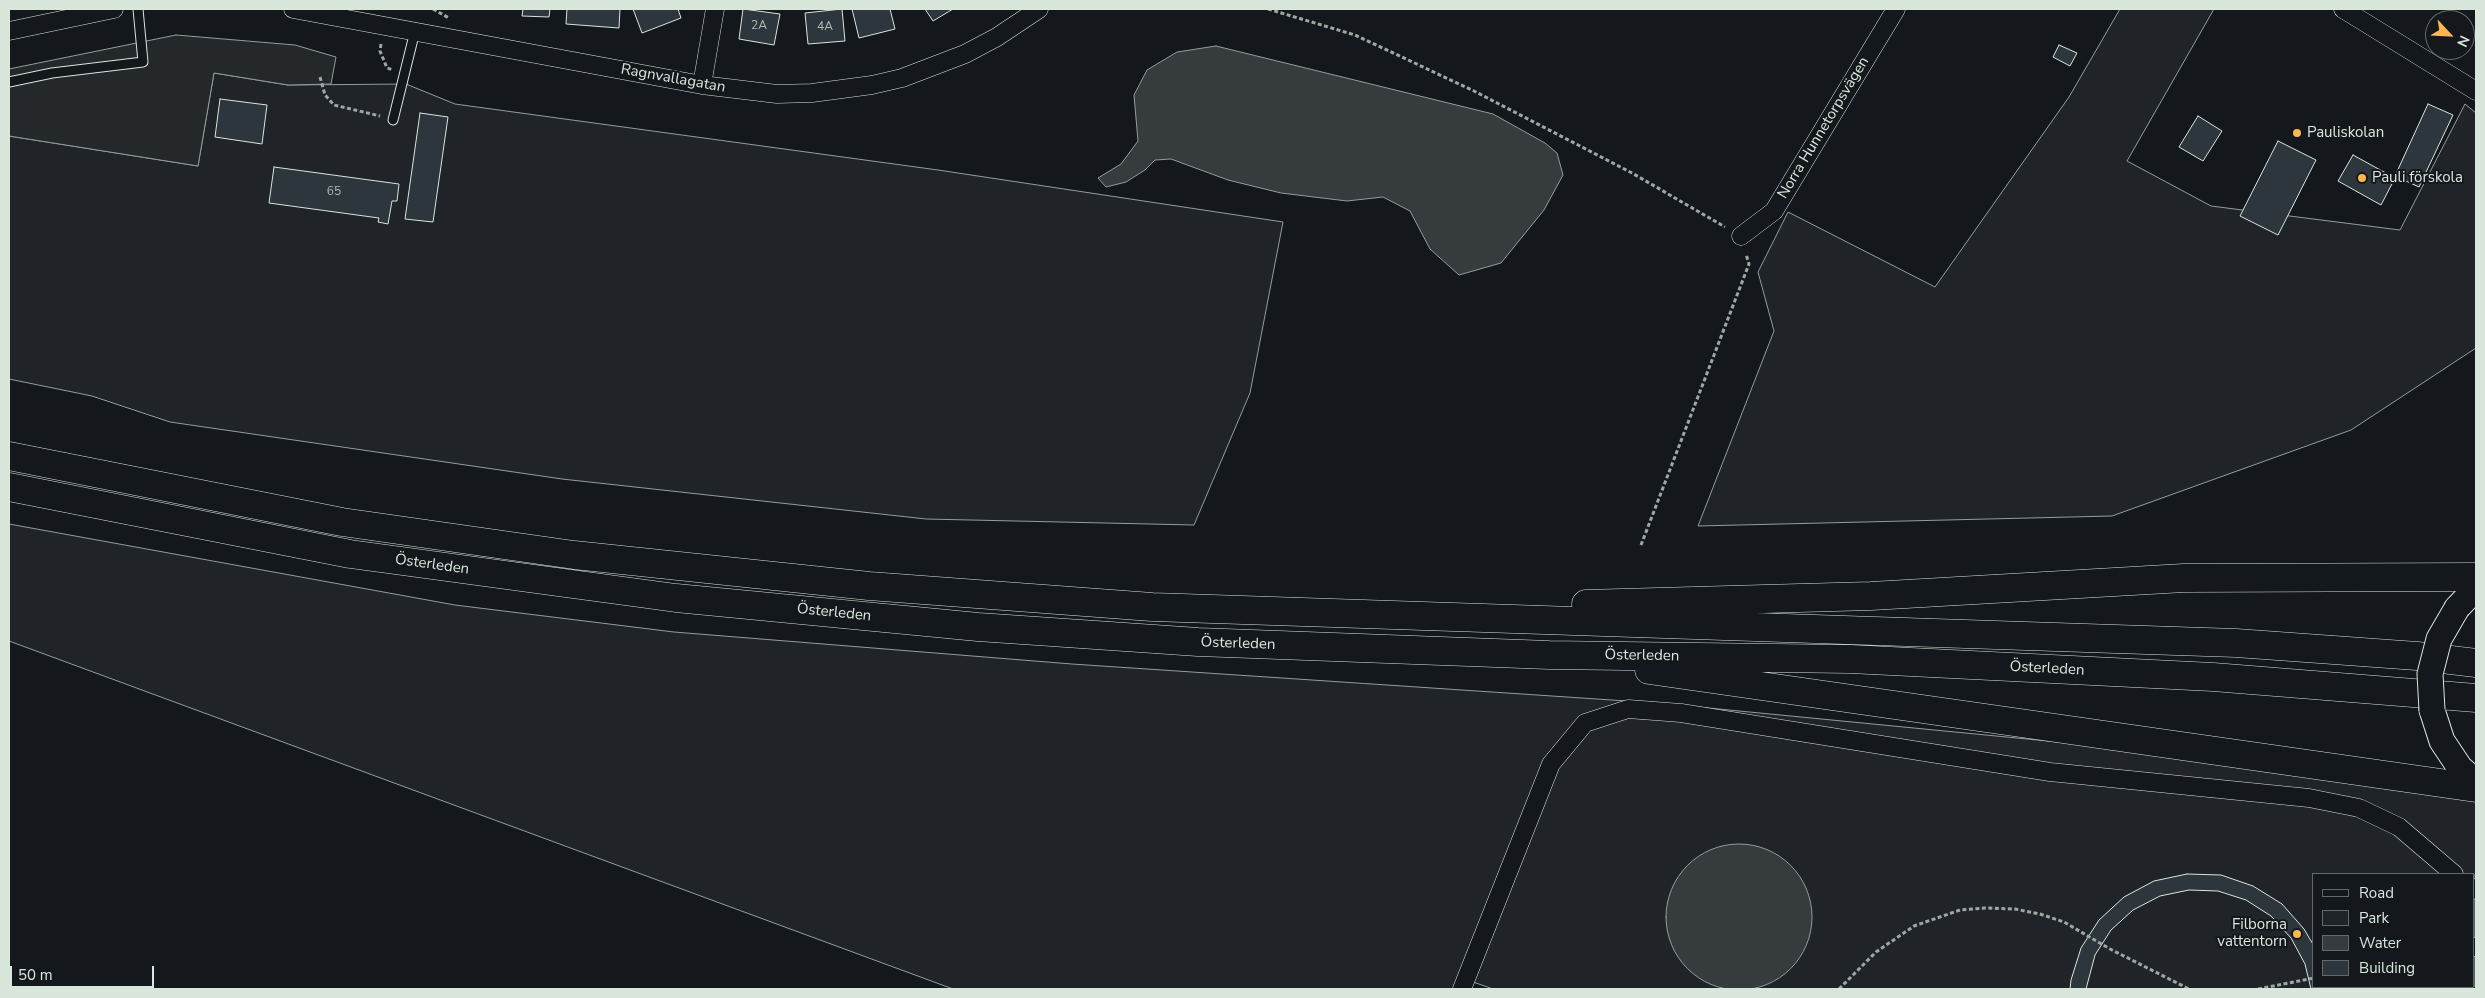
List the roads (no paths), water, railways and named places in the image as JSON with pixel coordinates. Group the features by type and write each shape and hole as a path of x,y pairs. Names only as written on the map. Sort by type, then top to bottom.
{"main road":[{"name":"Österleden","path":"9,456 162,488 342,522 574,555 888,588 1152,607 2236,643 2417,656 2476,663"},
{"name":"Österleden","path":"9,487 350,554 676,598 978,627 1188,642 1548,655 1860,659 2213,677 2476,698"},
{"path":"1378,615 1539,606 1871,596 2184,578 2476,577"},
{"path":"1548,655 1811,695 2175,744 2476,788"}],"street":[{"path":"9,31 114,9"},
{"name":"Ragnvallagatan","path":"293,9 702,85 777,94 812,93 872,85 934,67 965,54 997,37 1039,9"},
{"path":"702,85 715,9"},
{"name":"Norra Hunnetorpsvägen","path":"1741,236 1774,212 1896,9"},
{"path":"2342,9 2476,92"},
{"path":"2476,588 2457,608 2439,639 2430,674 2432,710 2442,741 2460,768 2476,782"},
{"path":"1462,989 1551,764 1585,723 1628,709 1681,713 2050,772 2309,798 2359,808 2399,827 2453,873"}],"lane":[{"path":"9,82 52,73 143,62 138,9"},
{"path":"393,120 415,31"}],"water":[{"path":"1216,46 1493,114 1545,143 1557,153 1563,175 1544,210 1501,263 1459,275 1430,249 1410,211 1383,197 1347,201 1281,193 1228,180 1171,159 1155,160 1145,170 1126,182 1106,187 1098,178 1121,164 1138,141 1134,95 1147,70 1177,52"},
{"path":"1739,844 1767,850 1790,866 1806,889 1812,917 1806,945 1790,968 1767,984 1739,990 1711,984 1688,968 1672,945 1666,917 1672,889 1688,866 1711,850"}],"place":[{"name":"Pauliskolan","path":"2297,133"},
{"name":"Pauli förskola","path":"2362,178"},
{"name":"Filborna vattentorn","path":"2297,934"}]}
